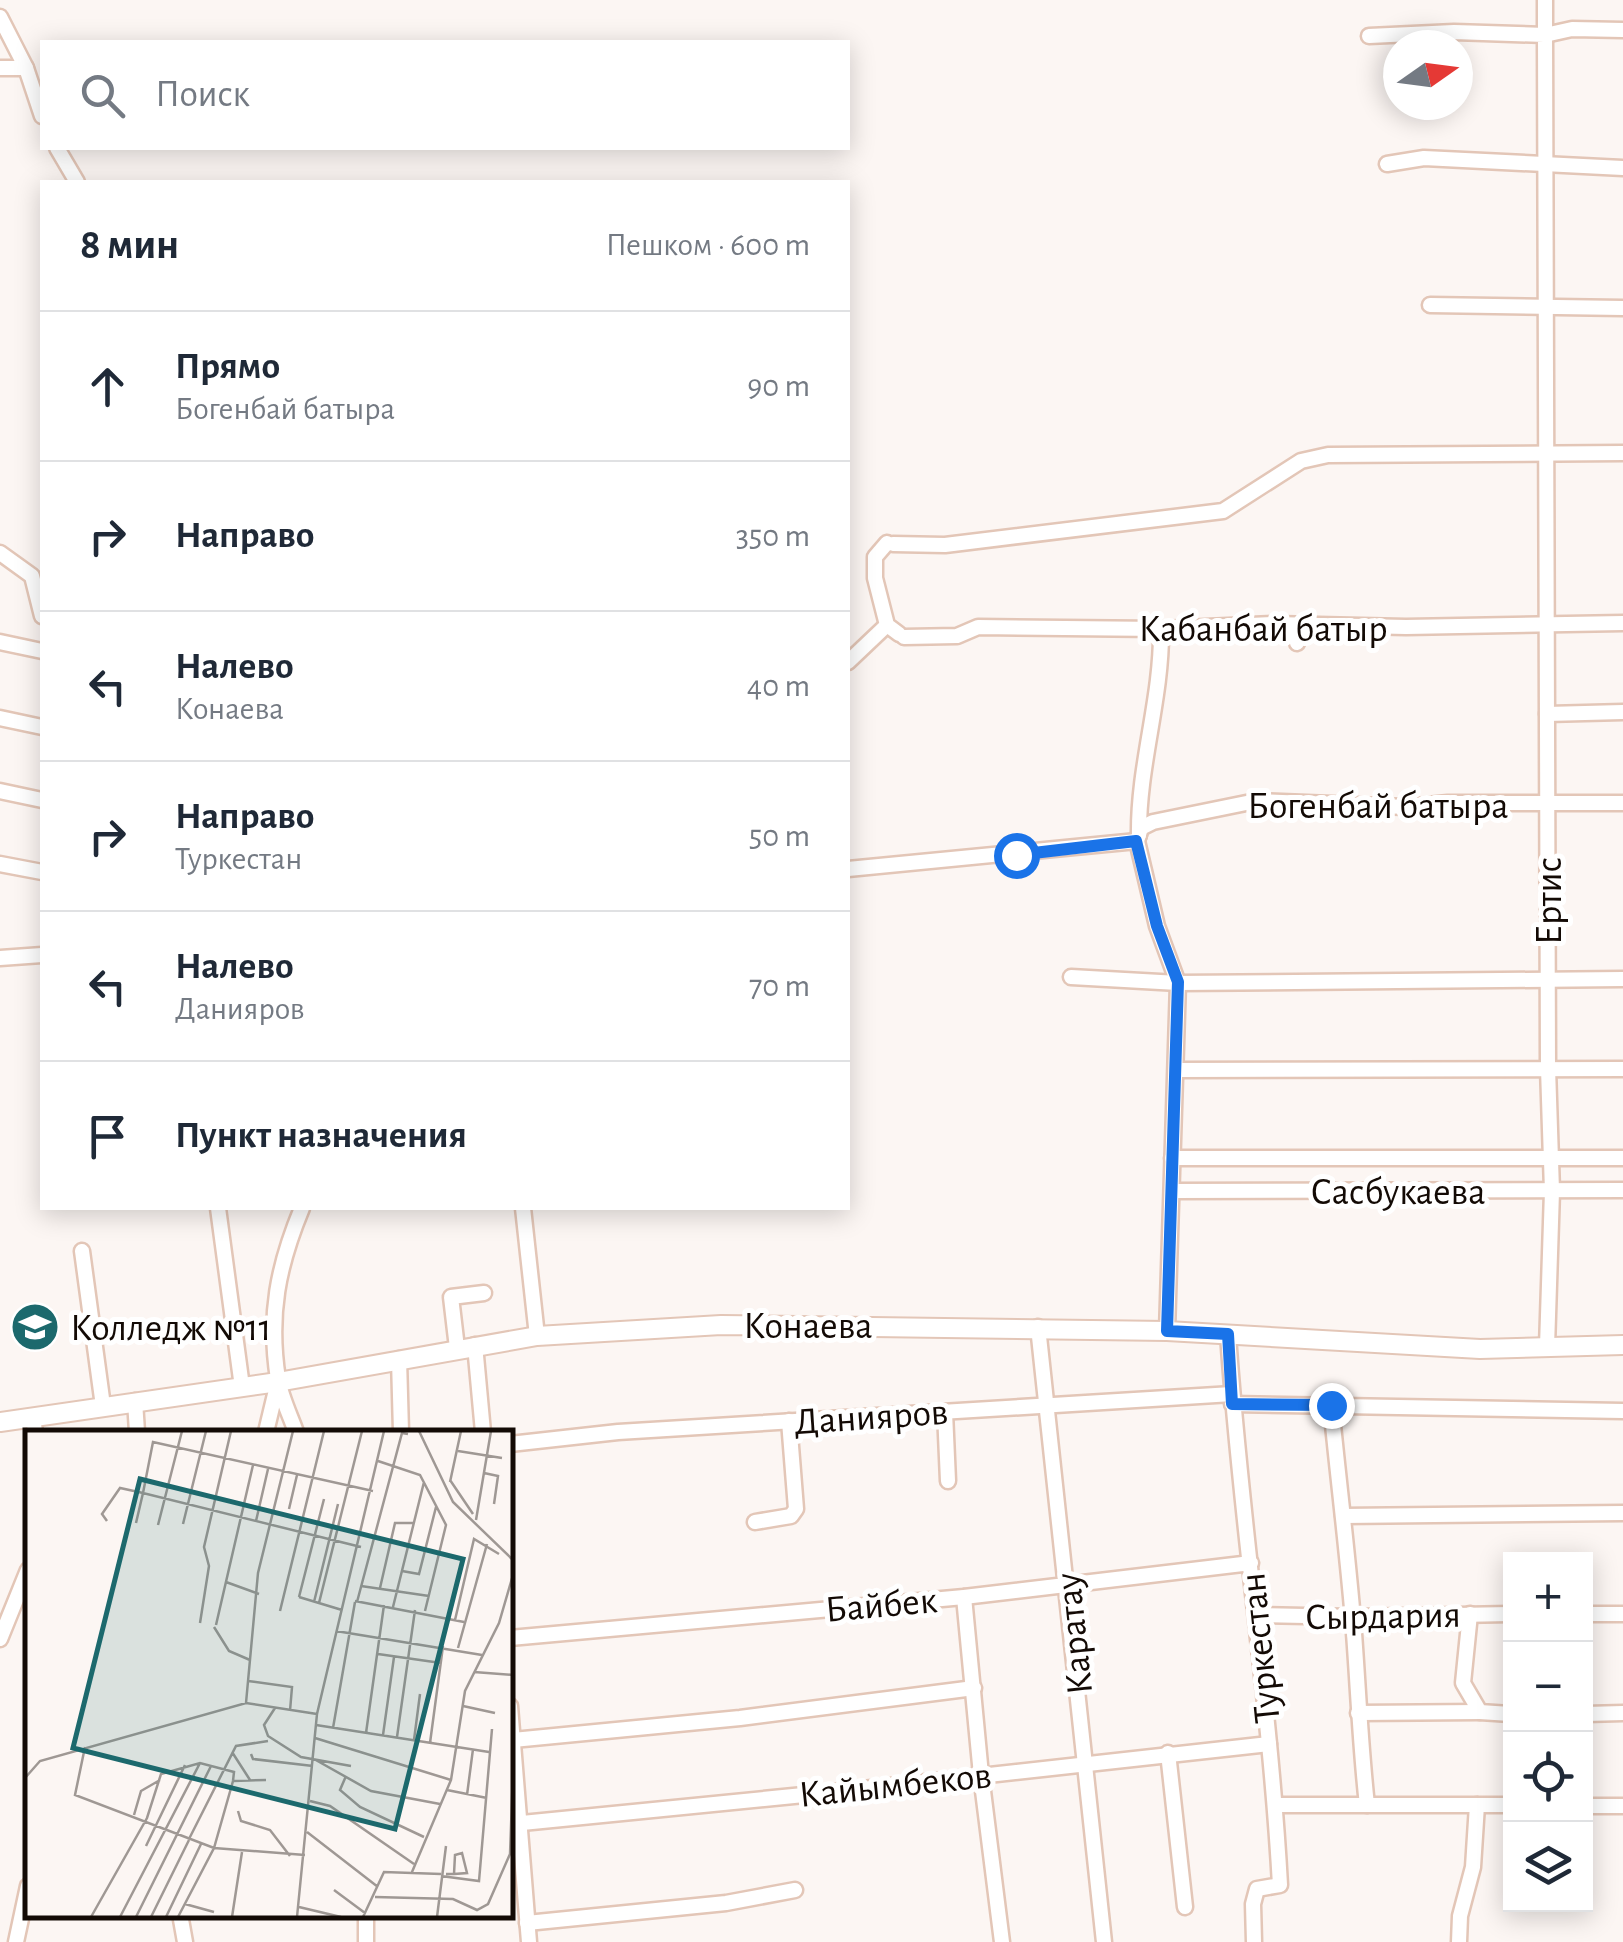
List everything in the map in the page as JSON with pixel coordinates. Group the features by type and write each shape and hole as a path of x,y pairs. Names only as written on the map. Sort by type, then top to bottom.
{"main road":[{"name":"Конаева","path":"0,1422 34,1424 104,1406 278,1382 537,1336 721,1325 1038,1327 1480,1348 1623,1345"}],"street":[{"name":"Ертис","path":"1545,0 1548,1068 1552,1191 1548,1348"},
{"path":"0,17 26,68 40,110"},
{"path":"1368,36 1454,32 1546,35 1572,29 1623,30"},
{"path":"0,68 26,68"},
{"path":"58,150 76,180"},
{"path":"1387,164 1424,158 1623,168"},
{"path":"1430,305 1623,308"},
{"path":"850,661 897,632 875,578 876,557 890,543 945,546 1223,512 1301,461 1328,455 1623,452"},
{"path":"0,552 32,576 40,608"},
{"name":"Кабанбай батыр","path":"897,632 957,636 978,627 1161,629 1295,624 1406,627 1623,623"},
{"path":"1295,624 1297,643"},
{"path":"1161,629 1159,673 1138,793 1138,838 1157,926 1178,982 1167,1331"},
{"path":"0,642 40,651"},
{"path":"1547,714 1623,712"},
{"path":"0,718 40,726"},
{"path":"0,790 40,800"},
{"name":"Богенбай батыра","path":"850,868 1138,838 1141,828 1153,822 1256,801 1406,807 1448,803 1623,803"},
{"path":"0,864 40,872"},
{"path":"0,958 40,955"},
{"path":"1072,977 1178,982 1623,978"},
{"path":"1176,1070 1623,1068"},
{"name":"Сасбукаева","path":"1172,1158 1623,1158"},
{"name":"Сасбукаева","path":"1172,1191 1623,1190"},
{"path":"218,1210 242,1387"},
{"path":"266,1430 278,1382 274,1304 280,1267 301,1210"},
{"path":"523,1210 537,1336"},
{"path":"82,1251 104,1406"},
{"path":"483,1430 466,1346 451,1298 484,1294"},
{"name":"Каратау","path":"1038,1327 1104,1942"},
{"name":"Туркестан","path":"1228,1334 1276,1805 1280,1885 1257,1889 1253,1904 1254,1942"},
{"path":"399,1359 401,1430"},
{"path":"278,1382 295,1430"},
{"name":"Данияров","path":"512,1444 618,1432 1232,1399 1623,1411"},
{"path":"136,1401 136,1430"},
{"path":"1331,1405 1367,1805"},
{"path":"945,1412 948,1481"},
{"path":"755,1522 790,1516 796,1509 790,1422"},
{"path":"1343,1516 1623,1513"},
{"name":"Байбек","path":"512,1638 964,1597 1251,1563"},
{"path":"0,1639 25,1577"},
{"path":"964,1597 1002,1942"},
{"path":"1470,1614 1462,1683 1480,1712"},
{"name":"Сырдария","path":"1256,1615 1353,1618 1503,1614"},
{"path":"1593,1614 1623,1614"},
{"path":"514,1740 740,1718 974,1688"},
{"path":"1358,1712 1503,1714"},
{"path":"1593,1714 1623,1713"},
{"path":"512,1723 529,1942"},
{"name":"Кайымбеков","path":"522,1823 1269,1744"},
{"path":"1168,1754 1185,1907"},
{"path":"1276,1805 1503,1806"},
{"path":"1459,1942 1460,1916 1472,1867 1477,1805"},
{"path":"1593,1806 1623,1806"},
{"path":"527,1923 726,1903 796,1890"},
{"path":"16,1942 25,1900"},
{"path":"181,1917 185,1942"}],"place":[{"name":"Колледж №11","path":"35,1327"}],"route":[{"path":"1016,855 1136,841 1157,926 1178,982 1167,1331 1228,1334 1232,1404 1331,1405"}]}
